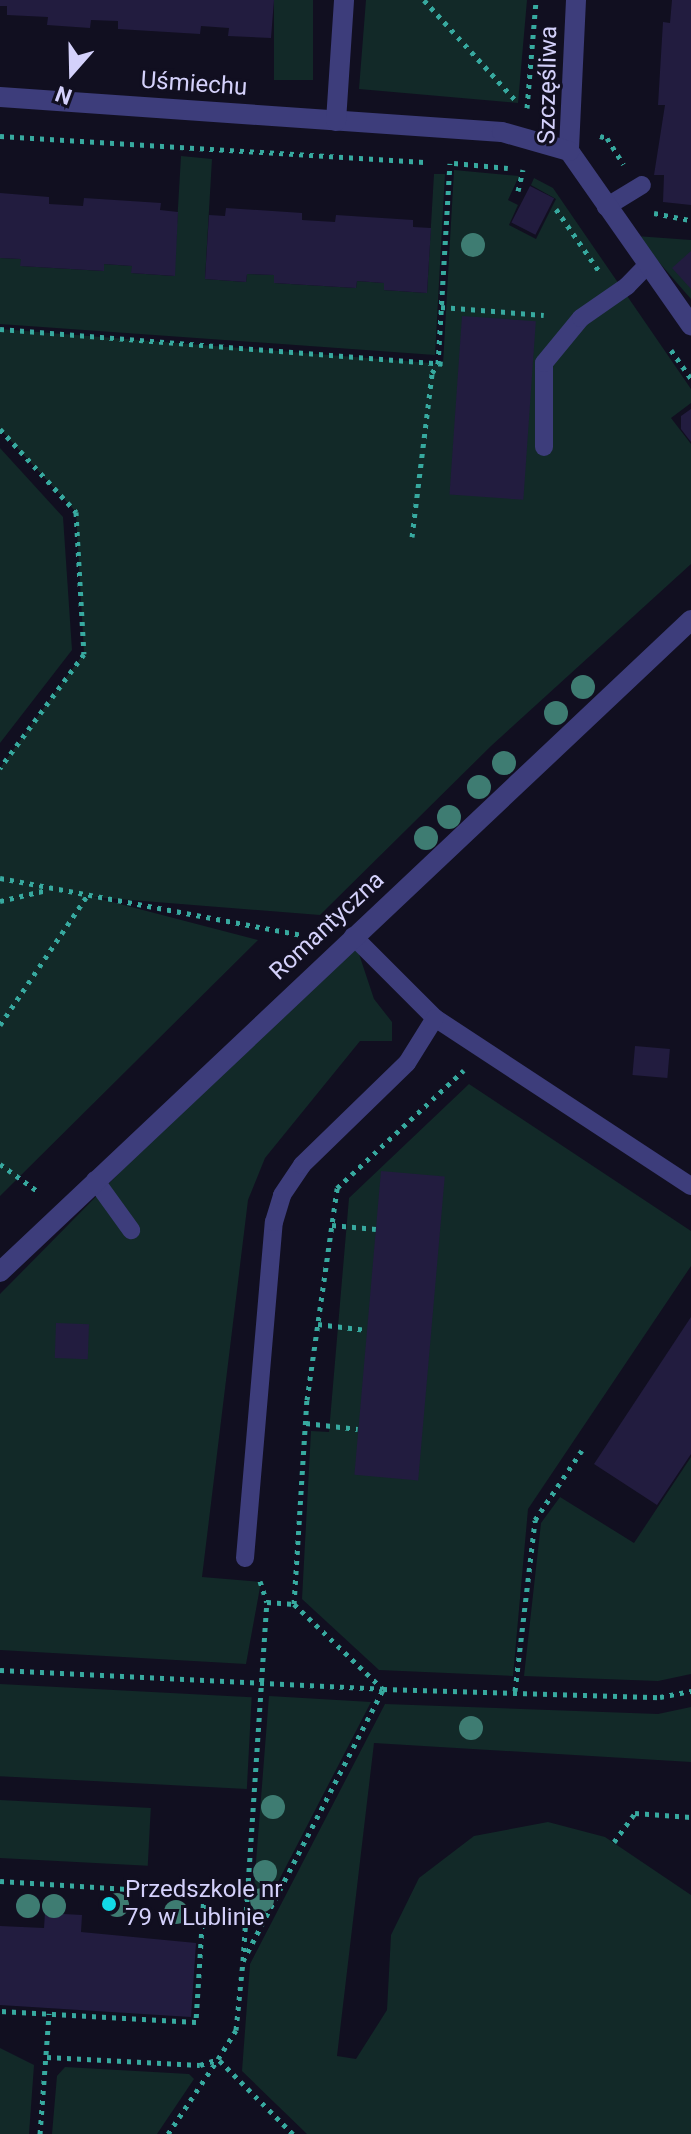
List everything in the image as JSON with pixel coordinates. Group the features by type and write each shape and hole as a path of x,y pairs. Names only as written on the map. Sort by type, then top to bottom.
{"street":[{"path":"336,121 344,0"},
{"name":"Szczęśliwa","path":"576,0 569,151 691,325"},
{"name":"Uśmiechu","path":"0,97 502,132 569,151"},
{"name":"Romantyczna","path":"0,1272 691,620"}],"lane":[{"path":"606,207 642,185"},
{"path":"544,447 544,363 581,318 627,286 647,265"},
{"path":"353,936 435,1018 691,1186"},
{"path":"245,1558 274,1222 282,1195 302,1165 407,1063 435,1018"},
{"path":"95,1180 131,1230"}],"path":[{"path":"424,0 527,113"},
{"path":"0,136 450,163 531,172"},
{"path":"412,537 432,373 441,364 441,307 450,163"},
{"path":"518,191 523,170"},
{"path":"556,209 602,275 614,267 627,286"},
{"path":"441,307 581,318"},
{"path":"0,329 441,364"},
{"path":"667,344 691,379"},
{"path":"0,429 76,512 84,654 0,768"},
{"path":"0,878 48,890 301,935"},
{"path":"0,901 48,890"},
{"path":"0,1025 87,896"},
{"path":"294,1604 306,1423 337,1188 469,1065"},
{"path":"0,1164 40,1193"},
{"path":"332,1225 376,1229"},
{"path":"318,1324 367,1330"},
{"path":"306,1423 358,1429"},
{"path":"515,1691 535,1520 582,1450"},
{"path":"168,2134 236,2030 267,1602 294,1604 383,1689"},
{"path":"0,1670 383,1689 660,1697 691,1691"},
{"path":"243,1961 383,1689"},
{"path":"614,1842 635,1813 691,1817"},
{"path":"0,1881 204,1894 196,2022 0,2011"},
{"path":"40,2134 49,2013"},
{"path":"47,2057 200,2065 218,2059"},
{"path":"218,2059 293,2134"}],"green space":[{"path":"274,0 313,0 313,80 274,80"},
{"path":"366,0 527,0 518,103 359,89"},
{"path":"181,156 212,159 205,279 246,282 247,274 274,275 274,283 356,288 357,281 384,283 384,290 427,293 434,174 445,174 435,355 0,324 0,258 21,259 21,266 103,271 104,264 132,266 132,273 174,276"},
{"path":"454,170 519,176 508,200 518,205 509,225 536,239 556,199 531,185 534,178 553,188 691,389 691,403 671,418 691,444 691,564 491,746 320,915 93,897 258,940 0,1196 0,768 84,653 76,512 0,429 0,329 443,364"},
{"path":"636,236 691,240 691,299"},
{"path":"0,448 63,517 72,650 0,743"},
{"path":"353,936 374,999 392,1022 392,1041 360,1041 265,1158 248,1200 202,1577 261,1582 246,1664 0,1650 0,1294"},
{"path":"469,1084 691,1231 691,1266 528,1509 513,1676 379,1670 302,1599 311,1431 329,1432 349,1198"},
{"path":"691,1457 691,1674 658,1681 524,1676 541,1523 560,1497 634,1543"},
{"path":"0,1684 252,1697 247,1789 0,1776"},
{"path":"269,1696 371,1702 262,1913 252,1913"},
{"path":"385,1704 658,1714 691,1707 691,1762 374,1743 337,2056 356,2059 387,2010 391,1935 419,1878 474,1836 548,1822 605,1837 691,1895 691,2134 307,2134 242,2071 250,1964"},
{"path":"0,1800 151,1808 148,1866 0,1858"},
{"path":"0,2048 34,2065 29,2134 0,2134"},
{"path":"65,2067 189,2074 194,2079 157,2134 52,2134 57,2076"}],"building":[{"path":"0,0 274,0 271,38 228,36 229,28 201,26 200,34 118,29 118,21 91,20 90,28 47,25 48,17 7,15 7,6 0,6"},
{"path":"672,0 691,0 691,205 663,202 664,175 654,175 665,105 658,105 663,22 670,23"},
{"path":"530,186 554,198 535,235 511,223"},
{"path":"0,193 49,197 49,204 83,206 84,198 161,203 160,210 178,212 175,276 131,273 132,266 104,264 104,271 20,266 21,259 0,258"},
{"path":"226,208 302,213 302,220 335,222 336,215 413,220 413,227 431,228 427,293 384,290 384,283 357,281 356,288 274,283 274,275 247,274 246,282 205,279 209,215 225,216"},
{"path":"691,251 691,289 672,268"},
{"path":"462,316 536,321 523,500 450,495"},
{"path":"691,409 691,442 681,429 681,416"},
{"path":"635,1046 670,1049 667,1078 632,1075"},
{"path":"381,1171 445,1177 418,1480 354,1475"},
{"path":"691,1317 691,1454 657,1505 594,1464"},
{"path":"56,1323 89,1324 88,1359 55,1358"},
{"path":"45,1913 82,1915 81,1932 196,1943 191,2017 0,2005 0,1926 44,1928"}],"place":[{"name":"Przedszkole nr 79 w Lublinie","path":"109,1904"}]}
